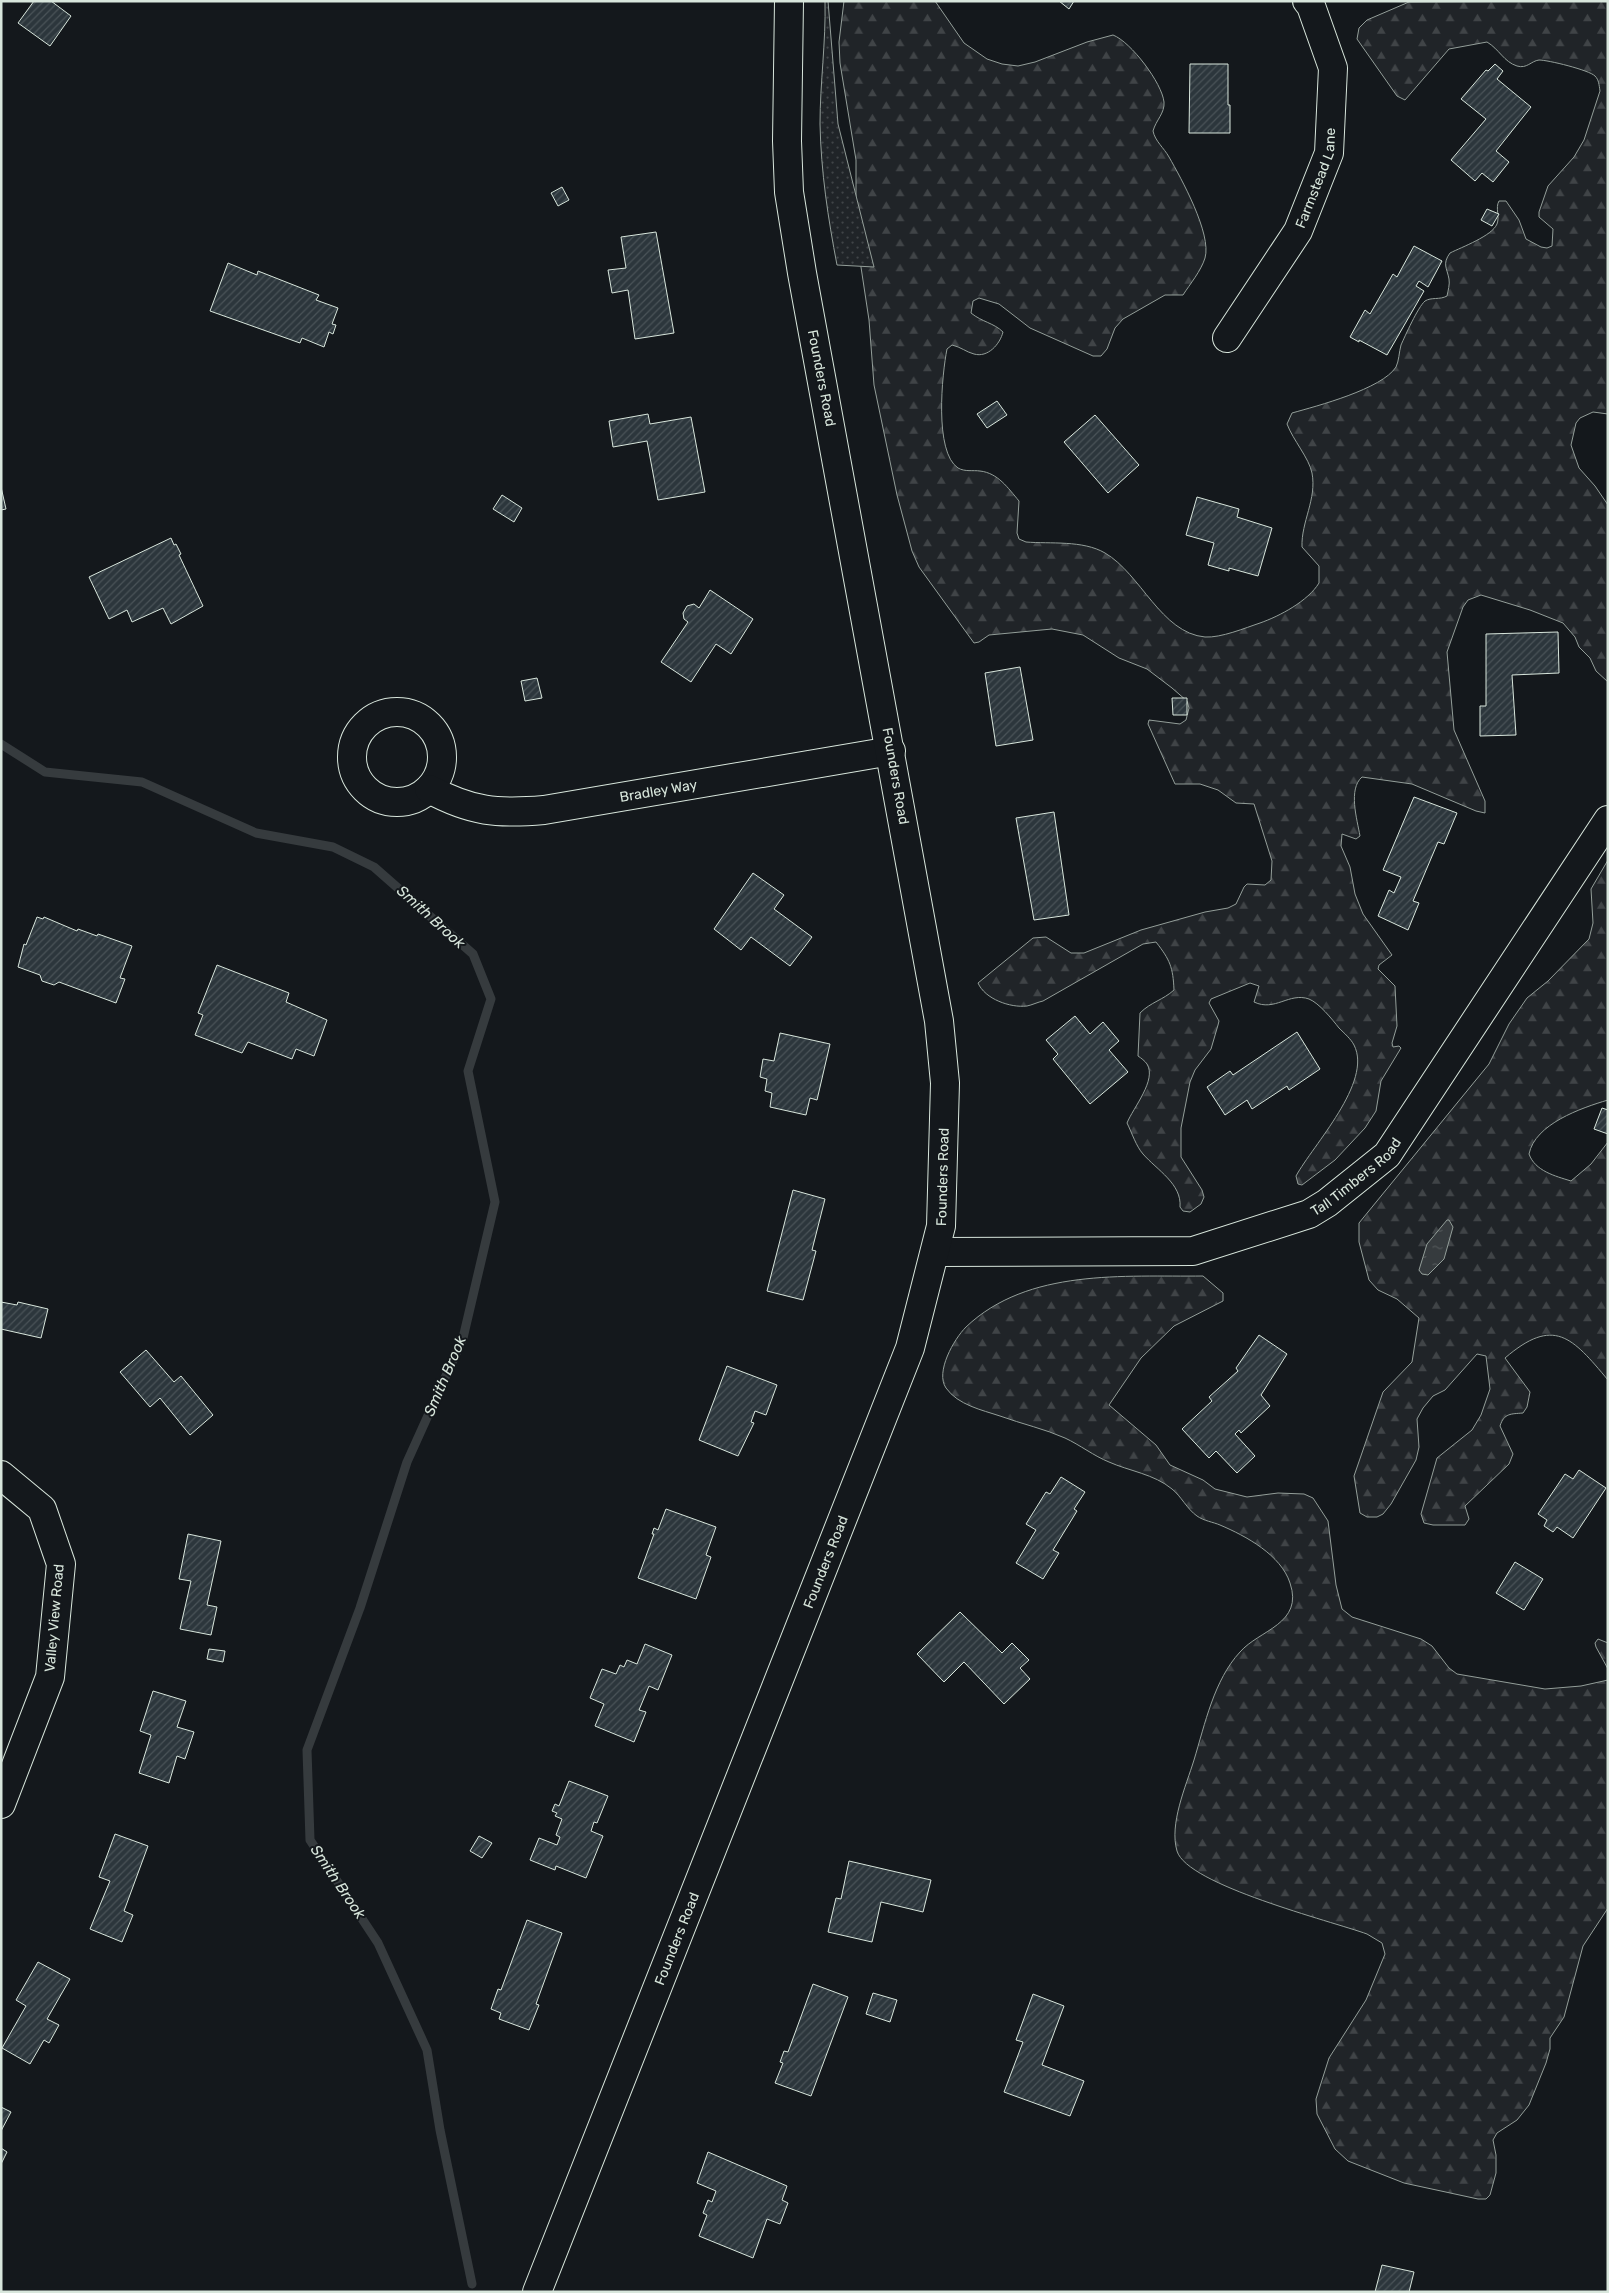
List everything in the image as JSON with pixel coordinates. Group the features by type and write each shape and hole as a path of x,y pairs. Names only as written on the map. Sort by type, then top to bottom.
{"street":[{"name":"Founders Road","path":"537,2292 910,1348 941,1226 946,1083 940,1021 802,273 789,192 787,141 789,1"},
{"name":"Farmstead Lane","path":"1227,338 1298,231 1329,153 1333,68 1311,6 1307,1"},
{"name":"Bradley Way","path":"429,790 451,801 474,809 517,812 544,810 891,750"},
{"name":"Tall Timbers Road","path":"935,1252 1192,1250 1309,1214 1327,1203 1387,1155 1608,820"},
{"name":"Valley View Road","path":"1,1475 42,1509 61,1564 50,1677 1,1804"}],"green space":[{"path":"825,1 828,1 838,124 874,267 837,265 823,177 820,124"},
{"path":"844,1 935,1 964,43 987,59 1002,64 1018,66 1035,62 1087,42 1113,35 1137,54 1158,84 1164,106 1153,131 1181,178 1200,221 1206,248 1205,258 1198,273 1183,295 1165,295 1123,319 1115,328 1107,349 1101,356 1093,356 1030,328 999,304 979,298 973,301 971,313 996,326 1003,332 993,349 984,354 974,354 952,345 947,349 942,393 943,430 945,446 950,459 958,468 986,472 992,475 1002,482 1019,501 1017,533 1019,539 1026,542 1077,544 1105,553 1130,574 1152,601 1176,625 1190,633 1211,637 1233,632 1276,616 1301,602 1319,583 1319,566 1302,547 1302,538 1311,501 1313,483 1308,461 1287,424 1292,413 1348,396 1389,375 1396,367 1401,345 1422,304 1427,300 1447,296 1449,281 1446,263 1450,253 1483,237 1494,228 1498,221 1497,206 1499,201 1506,201 1519,220 1526,239 1541,247 1547,248 1552,246 1553,229 1539,217 1539,212 1548,186 1574,157 1584,140 1600,91 1599,83 1595,76 1585,71 1544,60 1520,67 1509,62 1487,42 1449,49 1405,100 1397,96 1357,39 1359,28 1367,20 1409,2 1608,1 1608,414 1593,412 1580,418 1576,423 1571,445 1579,468 1608,505 1608,682 1596,671 1590,658 1579,647 1575,637 1563,623 1530,610 1481,595 1468,600 1463,607 1447,652 1454,730 1485,801 1485,813 1412,784 1362,777 1358,782 1354,796 1360,836 1356,839 1342,834 1341,846 1350,867 1355,894 1363,914 1392,955 1379,965 1378,969 1395,986 1397,1026 1392,1043 1393,1047 1399,1046 1401,1048 1381,1081 1376,1111 1365,1128 1335,1160 1302,1185 1298,1184 1296,1176 1339,1113 1355,1077 1358,1060 1351,1041 1313,1001 1295,998 1269,1005 1254,1002 1259,986 1250,983 1211,999 1209,1003 1219,1021 1211,1049 1195,1070 1190,1082 1181,1128 1181,1157 1202,1190 1204,1197 1201,1204 1190,1212 1183,1211 1180,1207 1180,1199 1173,1184 1141,1151 1127,1123 1147,1086 1149,1078 1147,1064 1138,1056 1140,1013 1174,990 1170,964 1156,942 1143,944 1043,1001 1027,1006 1013,1006 992,998 981,989 978,983 1033,938 1046,937 1071,953 1084,953 1141,930 1205,912 1228,908 1236,904 1247,884 1265,885 1271,880 1272,861 1254,804 1236,803 1218,790 1200,784 1175,784 1148,724 1149,720 1180,724 1186,720 1189,708 1187,701 1172,688 1147,669 1119,658 1083,635 1052,629 989,635 974,643 919,567 912,551 897,495 874,385 869,320 856,234 856,160 840,63 839,42"},
{"path":"1608,860 1608,1100 1573,1113 1550,1126 1533,1143 1529,1154 1541,1169 1571,1181 1591,1164 1608,1142 1608,1380 1584,1353 1573,1343 1561,1337 1550,1335 1537,1338 1522,1345 1505,1358 1530,1392 1527,1407 1523,1413 1506,1416 1500,1426 1513,1454 1509,1464 1465,1506 1469,1519 1465,1525 1433,1525 1424,1523 1421,1514 1437,1458 1472,1430 1481,1415 1490,1389 1486,1356 1477,1354 1445,1390 1433,1396 1423,1408 1417,1419 1419,1447 1416,1460 1391,1504 1383,1514 1377,1517 1367,1517 1360,1513 1354,1476 1383,1392 1412,1362 1419,1318 1397,1299 1378,1290 1369,1280 1359,1242 1359,1223 1489,1064 1509,1024 1527,998 1548,981 1589,939 1593,923 1591,889"},
{"path":"1141,1276 1203,1276 1223,1293 1223,1301 1174,1326 1141,1358 1109,1405 1156,1445 1170,1465 1203,1480 1215,1489 1247,1497 1278,1493 1304,1494 1313,1498 1328,1521 1336,1585 1342,1609 1352,1617 1421,1639 1432,1646 1449,1668 1457,1674 1545,1689 1581,1686 1608,1680 1608,1908 1583,1946 1564,2017 1550,2038 1550,2049 1546,2063 1529,2105 1517,2120 1497,2133 1493,2140 1496,2155 1496,2173 1490,2195 1486,2199 1478,2199 1404,2183 1348,2161 1335,2149 1317,2114 1316,2099 1329,2058 1366,2000 1385,1954 1382,1943 1367,1934 1232,1889 1187,1864 1177,1851 1175,1829 1177,1817 1211,1703 1223,1676 1240,1652 1248,1644 1277,1625 1291,1608 1293,1597 1290,1583 1285,1573 1271,1555 1251,1541 1197,1516 1165,1484 1149,1476 1103,1460 1057,1435 964,1403 951,1394 943,1381 944,1365 947,1356 961,1332 991,1308 1018,1294 1047,1285 1078,1280"},
{"path":"1598,1639 1608,1643 1608,1669 1596,1647 1595,1643"}],"water":[{"path":"1449,1220 1453,1227 1444,1259 1428,1275 1422,1274 1419,1270 1427,1244"}],"building":[{"path":"34,1 51,1 71,16 50,46 18,23"},
{"path":"1059,1 1074,1 1069,9"},
{"path":"1190,64 1228,64 1230,133 1189,133"},
{"path":"1495,64 1503,71 1497,79 1531,107 1496,151 1509,162 1493,182 1482,173 1475,181 1451,160 1486,119 1461,99 1486,70 1488,71"},
{"path":"562,187 569,200 558,206 551,193"},
{"path":"1487,209 1499,214 1492,226 1481,220"},
{"path":"656,232 674,333 635,339 628,290 612,293 608,270 626,268 621,237"},
{"path":"1414,246 1442,261 1428,287 1419,281 1416,286 1424,291 1387,355 1350,337 1365,310 1370,314 1393,274 1397,277"},
{"path":"228,263 257,275 258,271 319,295 316,300 338,308 332,324 336,325 333,334 329,332 324,347 302,338 300,343 210,311"},
{"path":"997,401 1007,415 987,428 977,414"},
{"path":"648,414 650,424 691,417 705,492 658,500 647,441 613,447 609,421"},
{"path":"1095,415 1139,465 1108,493 1064,442"},
{"path":"1,487 6,509 1,510"},
{"path":"502,495 522,508 514,522 493,509"},
{"path":"1197,497 1239,509 1237,517 1272,528 1258,576 1229,568 1229,571 1208,565 1214,543 1186,535"},
{"path":"171,538 181,554 179,555 203,606 171,624 163,608 132,622 127,610 109,619 89,577"},
{"path":"710,590 753,619 731,654 716,644 691,682 661,662 688,622 684,619 683,613 687,606 694,604 699,608"},
{"path":"1558,632 1559,673 1512,675 1516,735 1480,736 1480,706 1486,706 1486,634"},
{"path":"1020,667 1033,740 996,746 985,673"},
{"path":"537,678 542,698 525,701 521,681"},
{"path":"1172,698 1187,698 1187,715 1173,715"},
{"path":"1414,797 1457,813 1444,844 1438,842 1413,901 1419,903 1408,930 1378,916 1389,890 1394,893 1401,877 1383,870"},
{"path":"1054,812 1069,915 1034,920 1016,818"},
{"path":"753,873 784,895 774,909 812,937 790,966 751,937 741,950 714,929"},
{"path":"37,917 43,919 44,917 77,931 78,929 97,936 98,934 132,946 120,978 125,979 116,1003 59,982 54,985 42,981 40,975 18,967 24,944 26,945"},
{"path":"217,965 289,993 286,1002 327,1020 314,1056 296,1049 292,1059 248,1042 242,1053 195,1035 203,1015 198,1013"},
{"path":"1075,1016 1090,1034 1103,1022 1119,1041 1109,1050 1128,1072 1090,1104 1053,1059 1058,1054 1046,1040"},
{"path":"1297,1032 1320,1069 1289,1090 1287,1086 1252,1109 1247,1100 1225,1115 1207,1087 1230,1071 1233,1075"},
{"path":"780,1033 830,1044 817,1100 810,1098 806,1115 770,1107 772,1093 765,1091 767,1079 760,1077 763,1059 774,1061"},
{"path":"1602,1108 1608,1110 1608,1134 1594,1129"},
{"path":"793,1190 825,1199 812,1250 816,1251 803,1300 767,1291"},
{"path":"1,1302 17,1305 18,1302 48,1309 41,1338 1,1329"},
{"path":"1259,1335 1287,1354 1261,1395 1270,1406 1241,1433 1239,1430 1235,1434 1255,1456 1237,1473 1216,1451 1209,1458 1182,1429 1212,1401 1209,1397 1238,1371 1236,1368"},
{"path":"146,1350 174,1382 181,1376 213,1415 190,1435 160,1398 150,1407 120,1372"},
{"path":"727,1366 777,1385 766,1415 755,1411 751,1422 754,1423 738,1456 699,1440"},
{"path":"1579,1470 1606,1488 1573,1538 1557,1527 1553,1532 1544,1526 1547,1520 1538,1514 1565,1474 1573,1479"},
{"path":"1061,1477 1085,1492 1074,1509 1077,1511 1053,1550 1059,1553 1043,1579 1016,1563 1036,1530 1026,1524 1046,1492 1050,1494"},
{"path":"666,1509 716,1527 706,1555 711,1557 696,1599 638,1578 654,1534 652,1534 654,1528 658,1530"},
{"path":"188,1534 221,1541 207,1605 217,1607 211,1635 180,1629 191,1581 179,1579"},
{"path":"1515,1562 1543,1579 1524,1610 1496,1593"},
{"path":"960,1612 1002,1653 1012,1643 1029,1660 1020,1668 1030,1679 1004,1704 964,1662 944,1682 917,1654"},
{"path":"645,1644 672,1655 658,1690 649,1686 639,1710 646,1712 634,1742 595,1726 604,1704 590,1698 602,1669 616,1674 620,1665 624,1667 627,1660 637,1664"},
{"path":"209,1649 225,1651 223,1662 207,1659"},
{"path":"153,1691 186,1701 177,1727 194,1732 185,1759 177,1756 169,1783 139,1773 151,1735 140,1731"},
{"path":"569,1781 608,1796 597,1823 594,1822 591,1831 603,1836 586,1878 556,1866 555,1870 530,1860 539,1838 557,1845 560,1837 556,1835 562,1819 555,1816 557,1813 552,1811 555,1804 559,1806"},
{"path":"115,1834 148,1846 124,1911 133,1915 122,1942 90,1929 110,1881 99,1877"},
{"path":"479,1836 492,1843 482,1858 470,1851"},
{"path":"849,1861 931,1880 923,1912 881,1902 872,1942 828,1932 836,1898 841,1899"},
{"path":"527,1920 562,1933 536,2004 539,2005 529,2030 499,2019 501,2013 491,2009 498,1989 501,1990"},
{"path":"38,1962 70,1979 47,2019 59,2025 49,2043 44,2040 30,2064 2,2048 26,2006 16,2000"},
{"path":"813,1984 848,1997 811,2096 775,2083 783,2063 780,2062 784,2051 788,2052"},
{"path":"873,1993 897,2000 890,2022 866,2014"},
{"path":"1033,1994 1064,2006 1042,2065 1084,2081 1070,2116 1004,2092 1023,2042 1016,2040"},
{"path":"1,2107 11,2112 1,2131"},
{"path":"1,2148 7,2152 1,2164"},
{"path":"708,2152 787,2186 782,2200 788,2203 780,2224 767,2219 753,2258 699,2236 707,2215 703,2213 708,2200 712,2202 716,2191 697,2183"},
{"path":"1382,2265 1414,2272 1409,2292 1375,2292"}],"waterway":[{"name":"Smith Brook","path":"1,744 45,772 142,782 256,833 333,847 374,867 473,954 491,999 468,1071 495,1202 463,1338 407,1462 360,1608 307,1750 310,1840 378,1943 427,2050 440,2130 472,2284"}]}
